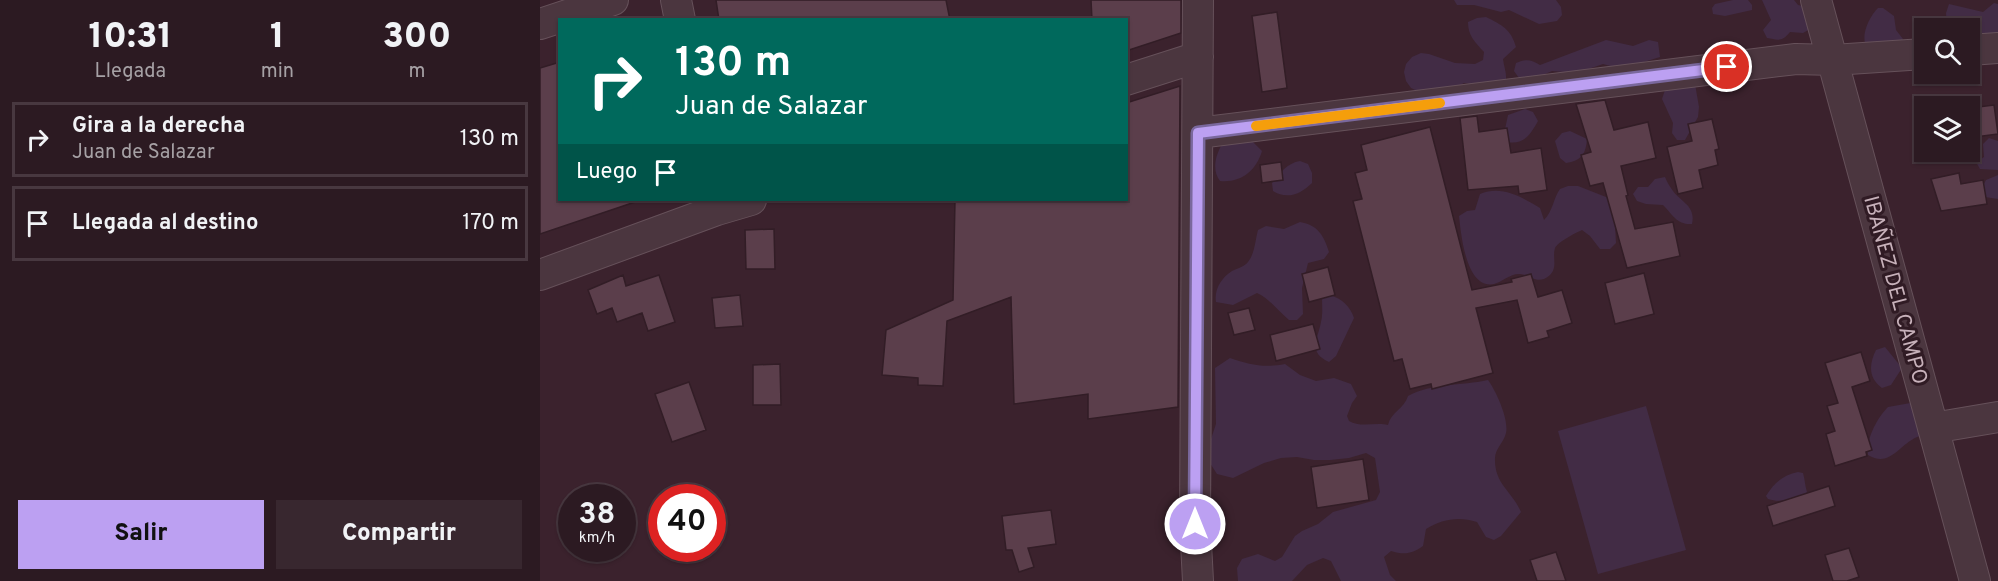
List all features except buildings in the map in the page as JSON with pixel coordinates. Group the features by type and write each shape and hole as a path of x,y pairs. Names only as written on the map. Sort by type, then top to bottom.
{"street":[{"path":"558,18 613,0"},
{"path":"676,0 680,18"},
{"path":"1198,0 1195,524 1198,581"},
{"name":"IBAÑEZ DEL CAMPO","path":"1816,0 1975,581"},
{"path":"540,24 558,18"},
{"path":"1980,49 1998,48"},
{"path":"1198,133 1784,60 1833,60 1914,55"},
{"path":"1128,79 1198,57"},
{"path":"540,275 716,205 744,201"},
{"path":"1933,428 1998,417"}],"shaded area":[{"path":"1454,0 1556,0 1561,7 1562,15 1557,21 1539,24 1509,10 1501,12 1474,5 1457,5"},
{"path":"1733,0 1748,0 1752,5 1752,10 1725,16 1713,14 1712,8 1715,4"},
{"path":"1762,0 1794,0 1798,5 1803,6 1810,29 1803,33 1790,32 1780,40 1767,38 1763,30 1771,20"},
{"path":"1994,3 1998,4 1998,33 1983,37 1980,34 1980,18 1946,18 1949,4 1983,12"},
{"path":"1878,8 1883,8 1894,16 1896,30 1903,39 1900,42 1865,43 1867,24"},
{"path":"1486,17 1505,28 1516,47 1503,59 1505,84 1497,88 1464,83 1434,99 1411,88 1404,72 1406,64 1412,57 1421,53 1455,63 1475,64 1483,60 1484,52 1471,35 1468,22"},
{"path":"1606,40 1633,46 1649,40 1658,42 1660,57 1621,69 1603,64 1577,73 1552,71 1536,78 1519,78 1514,71 1516,63 1525,60 1540,65"},
{"path":"1695,84 1699,107 1698,117 1685,140 1677,140 1672,133 1673,123 1662,99 1665,90"},
{"path":"1525,109 1533,112 1538,121 1526,138 1518,142 1507,142 1504,134 1508,115"},
{"path":"1570,131 1587,139 1584,153 1575,161 1566,163 1560,158 1555,141 1562,133"},
{"path":"1989,138 1998,141 1998,170 1980,169 1976,162 1980,162 1984,157 1983,144"},
{"path":"1250,139 1262,151 1252,170 1241,178 1220,181 1215,166 1224,141"},
{"path":"1300,161 1308,164 1312,173 1312,183 1294,194 1283,195 1273,191 1272,183 1281,172 1291,164"},
{"path":"1998,175 1998,199 1985,197 1982,188 1986,180"},
{"path":"1665,177 1673,191 1690,209 1692,224 1679,221 1663,205 1637,201 1633,194 1638,187 1648,187 1655,179"},
{"path":"1578,186 1611,199 1616,243 1610,249 1600,249 1582,230 1555,248 1554,269 1542,280 1517,274 1494,284 1485,284 1477,278 1467,259 1459,216 1467,211 1475,210 1480,194 1496,191 1518,196 1540,208 1544,220 1560,189"},
{"path":"1300,222 1306,223 1319,232 1329,252 1324,259 1308,263 1302,288 1303,314 1297,320 1289,320 1257,293 1233,305 1216,302 1217,289 1222,281 1232,271 1248,262 1258,230 1266,226 1284,229"},
{"path":"1330,295 1345,304 1354,318 1336,356 1329,362 1318,354 1316,345 1322,319 1322,297"},
{"path":"1885,347 1902,368 1891,385 1882,388 1874,380 1871,366 1876,350"},
{"path":"1230,358 1257,365 1285,364 1300,375 1316,381 1334,378 1351,384 1357,396 1347,416 1349,421 1358,424 1388,425 1408,396 1417,392 1488,380 1495,391 1506,420 1506,433 1495,455 1495,467 1500,481 1521,512 1501,536 1494,540 1486,537 1477,522 1464,519 1444,521 1426,529 1423,546 1419,549 1408,553 1391,551 1384,557 1390,575 1396,581 1341,581 1331,561 1323,558 1307,565 1292,581 1238,581 1237,568 1242,559 1258,554 1275,561 1282,557 1295,536 1302,531 1318,524 1333,512 1376,500 1380,492 1375,458 1366,453 1330,460 1281,458 1264,463 1233,478 1217,474 1208,460 1210,442 1216,424 1215,368"},
{"path":"1916,402 1920,436 1889,457 1883,459 1868,455 1873,429 1888,407"},
{"path":"1646,406 1686,550 1598,574 1558,431"},
{"path":"1798,472 1803,473 1804,476 1807,492 1804,496 1782,501 1768,499 1766,496 1776,483 1783,477"}],"slow traffic":[{"path":"1256,126 1440,103"}],"route":[{"path":"1195,524 1198,133 1727,67"}]}
